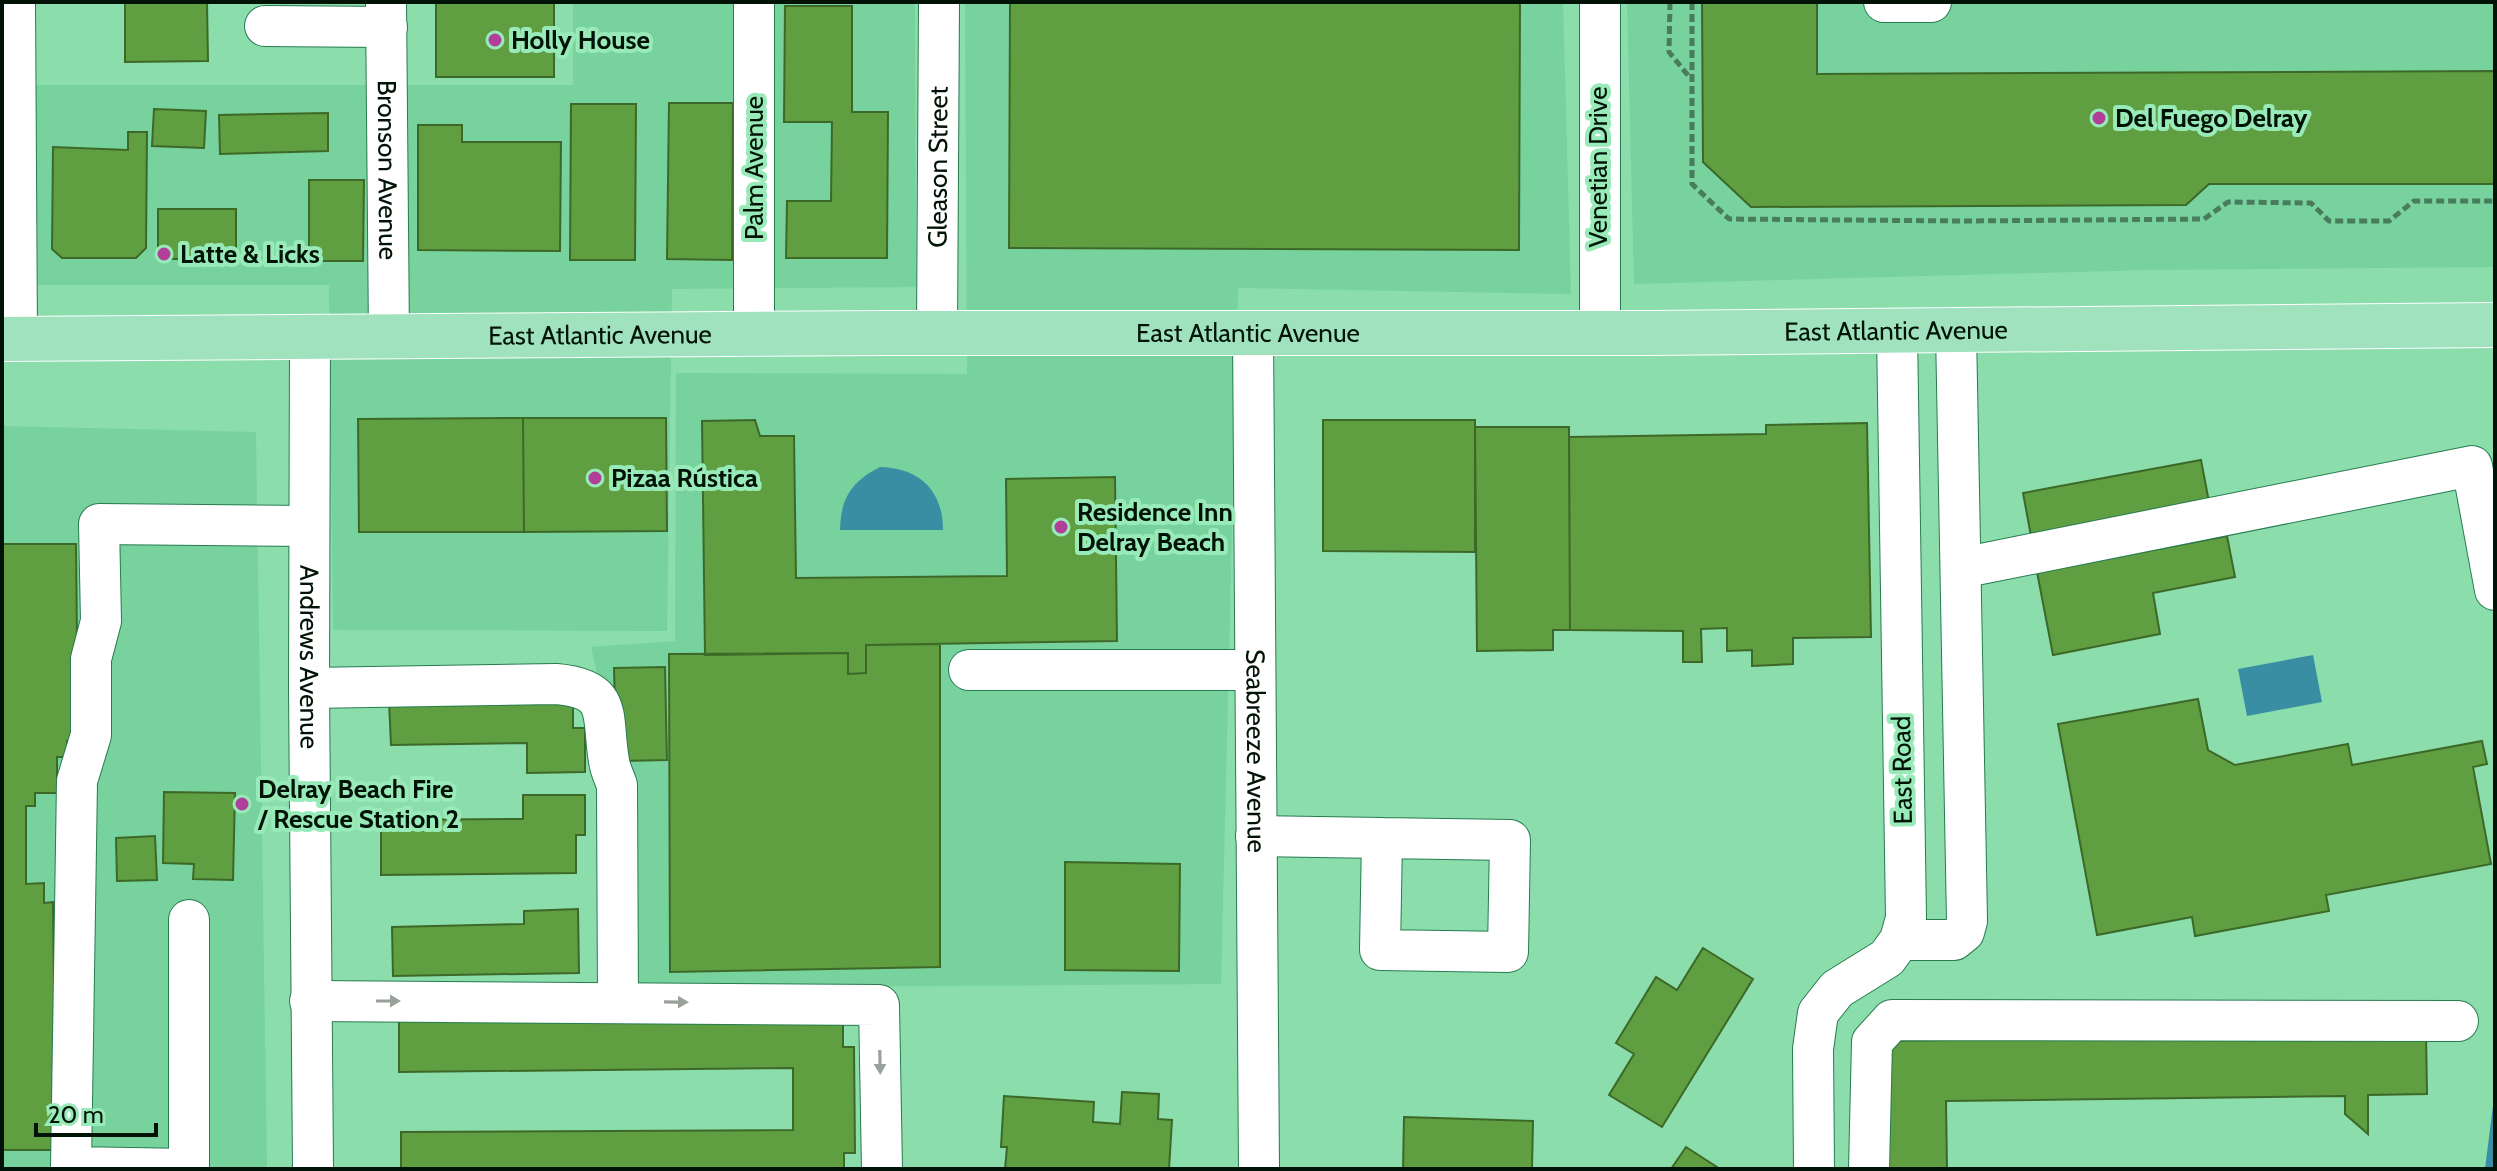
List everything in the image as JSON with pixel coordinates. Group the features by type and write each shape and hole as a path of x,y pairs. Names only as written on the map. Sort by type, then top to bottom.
{"main road":[{"name":"East Atlantic Avenue","path":"9,339 937,333 1600,333 2495,325"}],"street":[{"path":"9,339 15,2"},
{"name":"Palm Avenue","path":"754,2 754,334"},
{"name":"Gleason Street","path":"937,333 939,2"},
{"name":"Venetian Drive","path":"1600,2 1600,333"},
{"path":"1884,2 1931,2"},
{"path":"265,26 387,14"},
{"name":"Bronson Avenue","path":"387,14 389,337"},
{"path":"1814,1169 1813,1049 1818,1013 1837,989 1887,958 1900,940 1954,940 1964,932 1967,921 1956,330"},
{"name":"East Road","path":"1897,331 1906,918 1900,940"},
{"name":"Seabreeze Avenue","path":"1253,333 1259,1169"},
{"name":"Andrews Avenue","path":"310,337 313,1169"},
{"path":"1961,568 2472,466 2495,590"},
{"path":"189,920 189,1169 71,1167 77,781 91,735 91,659 101,621 99,524 309,526"},
{"path":"969,670 1255,670"},
{"path":"309,688 556,684 577,686 591,692 601,703 606,720 609,762 617,785 618,1002"},
{"path":"1256,836 1382,838"},
{"path":"310,1001 879,1005 882,1169"},
{"path":"1869,1169 1872,1042 1892,1020 2458,1021"}],"path":[{"path":"1670,2 1669,52 1692,79"},
{"path":"1692,2 1692,184 1729,219 2204,219 2228,202 2311,203 2329,221 2389,221 2414,201 2495,201"}],"shaded area":[{"path":"573,2 915,2 916,287 672,289 667,631 333,630 329,285 2,285 7,85 573,85"},
{"path":"965,2 1563,2 1571,294 1238,288 1221,984 636,988 616,755 591,647 675,641 676,373 967,374"},
{"path":"1627,2 2495,2 2495,267 2148,270 1634,284"},
{"path":"2,426 256,432 267,1169 2,1169"}],"water":[{"path":"880,467 906,472 926,484 939,503 943,530 840,530 845,500 850,492"},
{"path":"2313,655 2322,702 2247,716 2238,669"},
{"path":"2495,1089 2495,1169 2485,1169"}],"building":[{"path":"125,2 207,2 208,61 125,62"},
{"name":"Holly House","path":"436,2 554,2 554,77 436,77"},
{"path":"1010,2 1520,2 1519,250 1009,248"},
{"name":"Del Fuego Delray","path":"1702,2 1817,2 1817,74 2495,71 2495,184 2209,184 2186,205 1751,207 1703,162"},
{"path":"785,6 852,6 852,112 888,112 887,258 786,258 787,201 831,201 832,122 784,122"},
{"path":"669,103 733,103 732,260 667,259"},
{"path":"571,104 636,104 635,260 570,260"},
{"path":"154,109 206,111 204,148 152,146"},
{"path":"328,113 328,151 220,154 219,115"},
{"path":"418,125 462,125 462,142 561,142 560,251 418,250"},
{"path":"128,132 147,132 146,248 136,258 62,258 52,249 53,147 128,150"},
{"path":"309,180 364,180 363,261 309,261"},
{"path":"158,209 236,209 236,259 158,259"},
{"path":"523,418 524,532 359,532 358,419"},
{"path":"523,418 666,418 667,531 524,532"},
{"name":"Residence Inn Delray Beach","path":"755,420 760,436 794,436 796,578 1007,576 1006,479 1115,477 1117,641 866,645 866,673 848,674 848,653 705,655 702,421"},
{"path":"1323,420 1475,420 1475,552 1323,551"},
{"path":"1867,423 1871,637 1793,638 1793,664 1752,666 1752,650 1727,651 1727,628 1701,629 1702,662 1683,662 1683,631 1570,630 1569,437 1766,434 1766,425"},
{"path":"1475,427 1569,427 1570,630 1553,630 1553,650 1477,651"},
{"path":"2201,460 2209,502 2031,536 2023,493"},
{"path":"2227,536 2235,577 2153,593 2160,634 2053,655 2037,572"},
{"path":"2,544 76,544 78,741 67,741 67,757 57,757 57,793 35,793 35,806 26,806 26,884 44,883 44,903 53,902 56,1150 2,1150"},
{"path":"940,644 940,967 670,972 669,654 848,653 848,674 866,673 866,645"},
{"path":"665,667 667,760 622,761 615,710 614,668"},
{"path":"573,698 573,728 585,728 585,772 527,773 527,743 391,745 389,701"},
{"path":"2198,699 2208,750 2235,765 2348,744 2352,765 2482,741 2487,764 2473,767 2491,864 2326,895 2329,911 2195,936 2192,917 2097,935 2058,724"},
{"path":"164,792 235,793 233,880 193,879 194,864 163,863"},
{"path":"523,795 585,795 585,835 576,835 576,873 381,875 381,820 523,819"},
{"path":"155,836 157,880 117,881 116,838"},
{"path":"1065,862 1180,864 1179,971 1065,970"},
{"path":"578,909 579,973 393,976 392,927 524,924 524,911"},
{"path":"1703,948 1753,979 1662,1127 1609,1095 1634,1054 1616,1043 1656,977 1677,990"},
{"path":"843,1017 843,1047 854,1047 855,1153 844,1153 844,1169 401,1169 401,1132 793,1130 793,1068 399,1072 399,1020"},
{"path":"2426,1033 2427,1094 2368,1095 2368,1134 2345,1114 2345,1096 1946,1101 1947,1169 1885,1169 1883,1041"},
{"path":"1122,1092 1159,1094 1158,1119 1172,1120 1169,1169 1005,1169 1007,1147 1001,1147 1004,1096 1094,1102 1093,1122 1120,1124"},
{"path":"1404,1117 1533,1121 1532,1169 1403,1169"},
{"path":"1686,1147 1720,1169 1671,1169"}],"place":[{"name":"Holly House","path":"495,40"},
{"name":"Del Fuego Delray","path":"2099,118"},
{"name":"Latte & Licks","path":"164,254"},
{"name":"Pizaa Rústica","path":"595,478"},
{"name":"Residence Inn Delray Beach","path":"1061,527"},
{"name":"Delray Beach Fire / Rescue Station 2","path":"242,804"}]}
